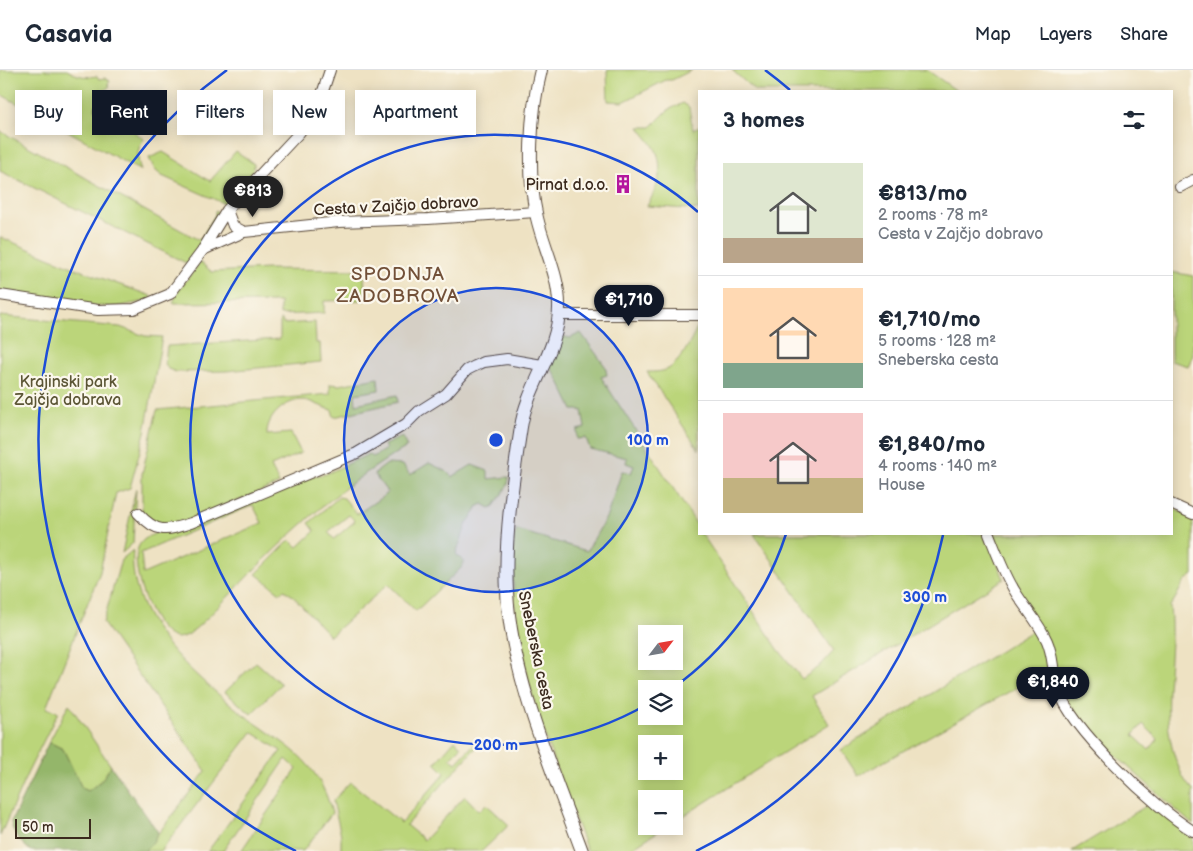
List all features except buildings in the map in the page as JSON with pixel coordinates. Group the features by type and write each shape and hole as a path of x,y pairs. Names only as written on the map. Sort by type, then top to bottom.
{"street":[{"name":"Cesta v Zajčjo dobravo","path":"0,295 98,310 134,309 170,294 203,250 228,210 299,133 318,106 330,70"},
{"name":"Sneberska cesta","path":"541,70 532,118 533,184 536,212 555,280 559,315 554,336 525,407 522,422 508,544 507,592 511,622 524,684 582,851"},
{"path":"1180,187 1193,180"},
{"path":"228,210 233,226 244,232"},
{"name":"Cesta v Zajčjo dobravo","path":"203,250 244,232 339,222 428,219 536,212"},
{"path":"559,315 698,315"},
{"path":"138,513 154,528 173,529 357,453 406,424 419,411 446,394 468,370 475,366 484,362 507,359 542,365"},
{"path":"1173,505 1193,514"},
{"path":"989,535 1006,574 1046,640 1053,658 1057,688 1068,712 1085,733 1130,779 1181,824 1193,831"}],"green space":[{"path":"0,70 67,70 82,76 97,76 99,79 105,78 110,81 108,84 110,86 105,90 92,90 92,135 139,135 144,139 138,154 141,171 75,135 82,135 82,90 15,90 15,102 0,94"},
{"path":"607,70 692,70 672,80 666,80 623,102 608,101"},
{"path":"732,70 927,70 956,90 754,90"},
{"path":"683,103 689,107 693,130 698,127 698,210 647,206 658,181 660,167 656,150 639,127 651,127 668,110"},
{"path":"0,131 197,239 201,238 215,215 215,211 220,214 189,264 0,171"},
{"path":"236,151 254,164 253,169 244,187 225,204 162,176 155,170 149,158 163,152 210,181"},
{"path":"0,237 82,271 151,296 152,300 115,307 97,306 0,291"},
{"path":"200,262 212,272 268,269 364,270 365,300 324,301 324,313 280,315 280,302 173,303 178,291"},
{"path":"1173,272 1193,276 1193,355 1188,366 1173,362"},
{"name":"Krajinski park Zajčja dobrava","path":"0,316 120,327 145,336 162,337 145,432 130,488 116,493 100,572 46,708 58,712 27,774 0,836"},
{"path":"280,320 282,320 283,324 315,322 316,343 320,343 321,362 226,371 176,372 168,369 165,363 167,346 280,339"},
{"path":"698,325 698,448 647,372 663,371 673,366 695,334"},
{"path":"581,333 605,366 607,375 601,377 698,526 698,535 703,535 778,649 802,679 819,667 834,651 755,535 986,535 1004,579 812,696 829,724 683,816 683,790 638,790 638,835 653,835 627,851 587,851 549,746 527,674 514,600 514,538 517,530 587,551 607,516 622,471 631,473 634,466 626,463 627,458 590,449 586,438 577,439 577,430 585,428 582,410 573,410 549,365 561,336 570,338"},
{"path":"378,378 379,390 355,394 356,404 397,395 398,402 334,417 332,410 303,400 283,406 273,416 267,435 291,433 301,453 271,466 279,484 191,520 160,526 142,512 142,474 157,410 330,394 330,384 339,385"},
{"path":"402,437 407,447 386,459 347,487 311,516 188,635 178,638 173,637 165,632 157,623 144,597 137,569 136,557 138,548 144,540 159,532 291,484 294,487 301,484 300,480 326,474 369,454 373,457 386,449 384,445","holes":["253,505 262,523 143,574 141,553"]},
{"path":"429,463 446,471 452,477 472,465 488,471 488,479 509,477 508,485 494,506 490,508 483,504 477,507 467,523 456,554 464,562 462,567 416,611 388,584 330,636 293,596 284,590 280,593 256,574 290,540 298,547 315,531 309,523 339,497 344,498 357,514 388,493 374,474 387,464 403,465 410,475","holes":["349,515 355,521 334,539 328,532"]},
{"path":"136,488 133,543 122,553"},
{"path":"1173,509 1193,517 1193,575 1182,585 1170,606 1171,647 1168,708 1172,748 1183,777 1193,790 1193,825 1106,747 1071,709 1059,677 991,535 1173,535","holes":["1143,724 1158,739 1149,750 1133,735"]},
{"path":"133,550 134,576 141,600 152,622 167,644 204,682 224,699 298,754 318,779 326,794 332,813 303,851 241,851 297,769 286,759 223,851 208,851 281,751 252,732 161,851 145,851 206,771 103,623 121,560"},
{"path":"1037,628 1052,668 858,776 841,750"},
{"path":"256,662 281,684 251,714 225,692"},
{"path":"69,704 111,766 101,781 88,791 82,788 63,749 49,742"},
{"path":"479,739 481,742 406,825 424,840 465,796 479,811 486,804 509,825 482,851 341,851 341,835 333,801 350,782 401,823 445,773 435,763 455,740 461,747 450,758 456,763"},
{"path":"49,742 63,749 82,788 88,791 101,781 111,766 158,832 153,842 145,851 31,851 21,842 11,822"},
{"path":"1156,800 1193,831 1193,851 1072,851"}],"place":[{"name":"Pirnat d.o.o.","path":"623,184"}],"district":[{"name":"SPODNJA ZADOBROVA","path":"398,284"}]}
